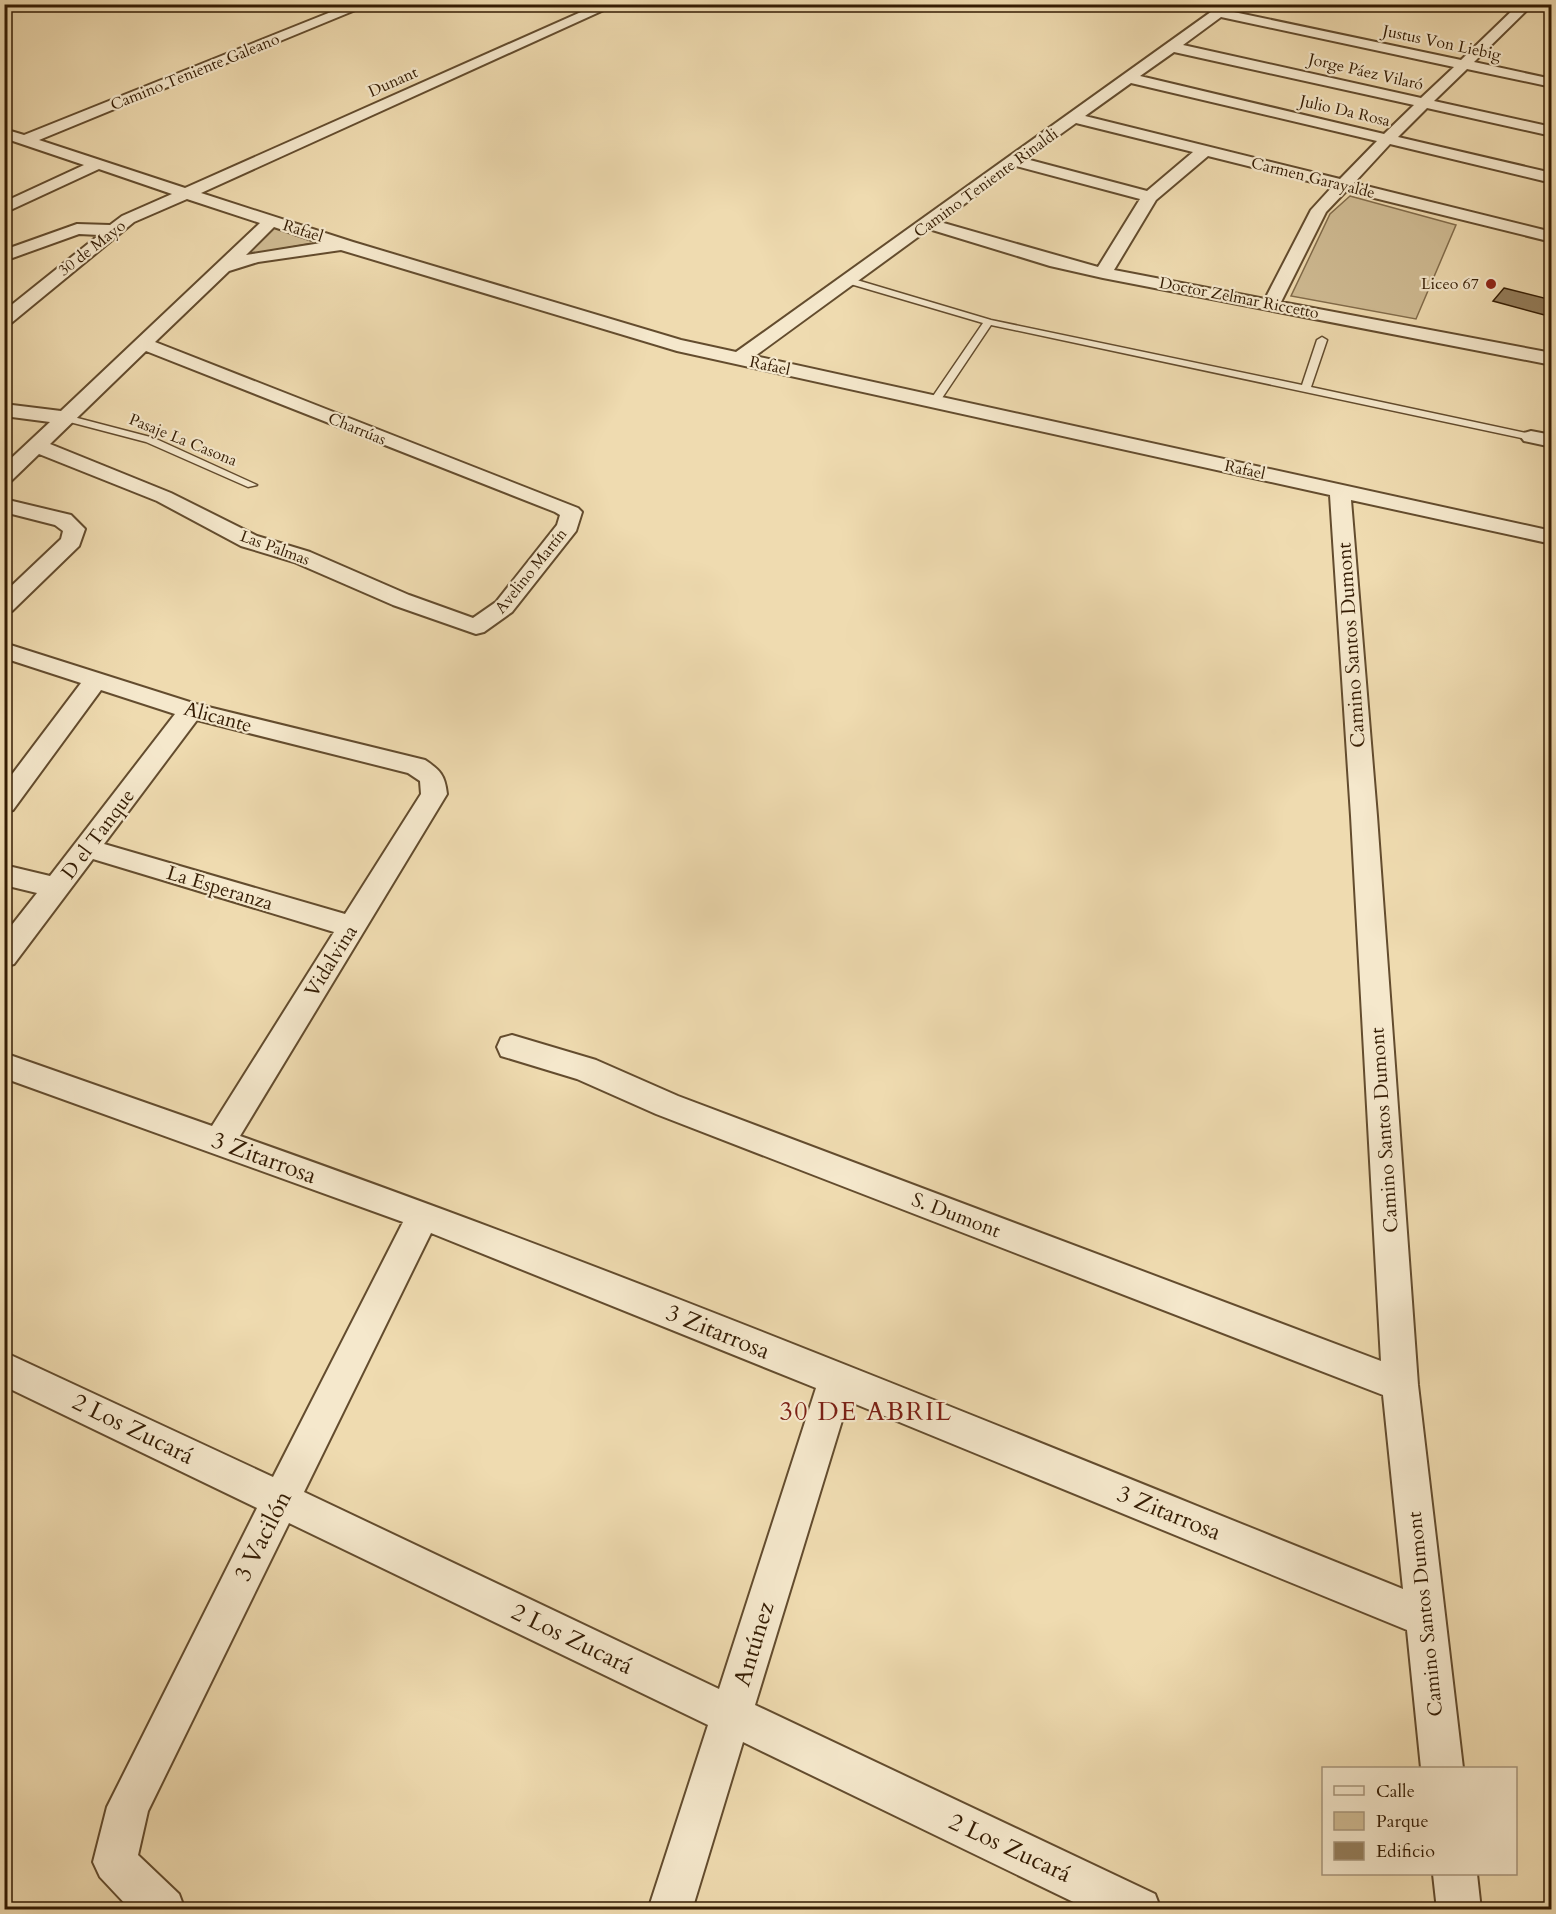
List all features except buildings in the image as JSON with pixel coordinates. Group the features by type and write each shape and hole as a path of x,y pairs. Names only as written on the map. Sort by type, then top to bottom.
{"street":[{"name":"Camino Teniente Galeano","path":"27,139 364,4"},
{"name":"Dunant","path":"190,193 611,4"},
{"path":"1271,304 1319,210 1387,139 1527,4"},
{"name":"Justus Von Liebig","path":"1225,9 1551,83"},
{"name":"Camino Teniente Rinaldi","path":"739,359 1225,9"},
{"name":"Jorge Páez Vilaró","path":"1172,47 1551,132"},
{"name":"Julio Da Rosa","path":"1130,78 1551,178"},
{"name":"Carmen Garayalde","path":"1074,118 1551,237"},
{"name":"Rafael","path":"4,133 346,246 623,331 739,359 1551,538"},
{"path":"1103,273 1150,197 1204,151"},
{"path":"1015,161 1150,197"},
{"path":"4,208 100,163"},
{"name":"30 de Mayo","path":"4,320 128,219 190,193"},
{"path":"4,477 271,221"},
{"name":"Doctor Zelmar Riccetto","path":"929,224 1056,262 1103,273 1551,359"},
{"path":"4,256 77,229 112,230"},
{"path":"220,269 256,257 346,246"},
{"name":"Charrúas","path":"143,344 571,512"},
{"path":"4,410 66,418"},
{"path":"1531,437 1551,441"},
{"name":"Las Palmas","path":"36,446 164,497 249,541 302,557 456,621 476,627 483,623"},
{"name":"Camino Santos Dumont","path":"1340,490 1364,816 1400,1385 1442,1767"},
{"path":"4,505 63,520 74,529 71,541 4,606"},
{"name":"Avelino Martín","path":"483,623 504,608 539,566 568,526 571,512"},
{"name":"Alicante","path":"4,650 191,711 416,766 432,777"},
{"path":"4,804 96,680"},
{"name":"D el Tanque","path":"4,956 191,711"},
{"name":"Vidalvina","path":"219,1142 434,794 432,777"},
{"name":"La Esperanza","path":"87,848 352,927"},
{"path":"4,875 57,888"},
{"name":"S. Dumont","path":"512,1047 585,1069 678,1109 1400,1385"},
{"name":"3 Zitarrosa","path":"4,1065 423,1215 837,1379 1424,1617"},
{"name":"3 Vacilón","path":"163,1910 115,1862 128,1807 423,1215"},
{"name":"2 Los Zucará","path":"4,1368 1139,1910"},
{"name":"Antúnez","path":"670,1910 837,1379"},
{"path":"1455,1875 1459,1910"}],"lane":[{"path":"850,281 989,322 1531,437"},
{"path":"934,402 989,322"},
{"path":"1306,388 1322,340"},
{"name":"Pasaje La Casona","path":"66,418 150,440 252,485"}],"green space":[{"path":"1350,196 1456,225 1416,319 1291,296 1330,214"},
{"path":"274,228 315,239 314,243 251,254 247,252 269,230"}],"place":[{"name":"Liceo 67","path":"1491,284"}],"district":[{"name":"30 DE ABRIL","path":"866,1411"}]}
